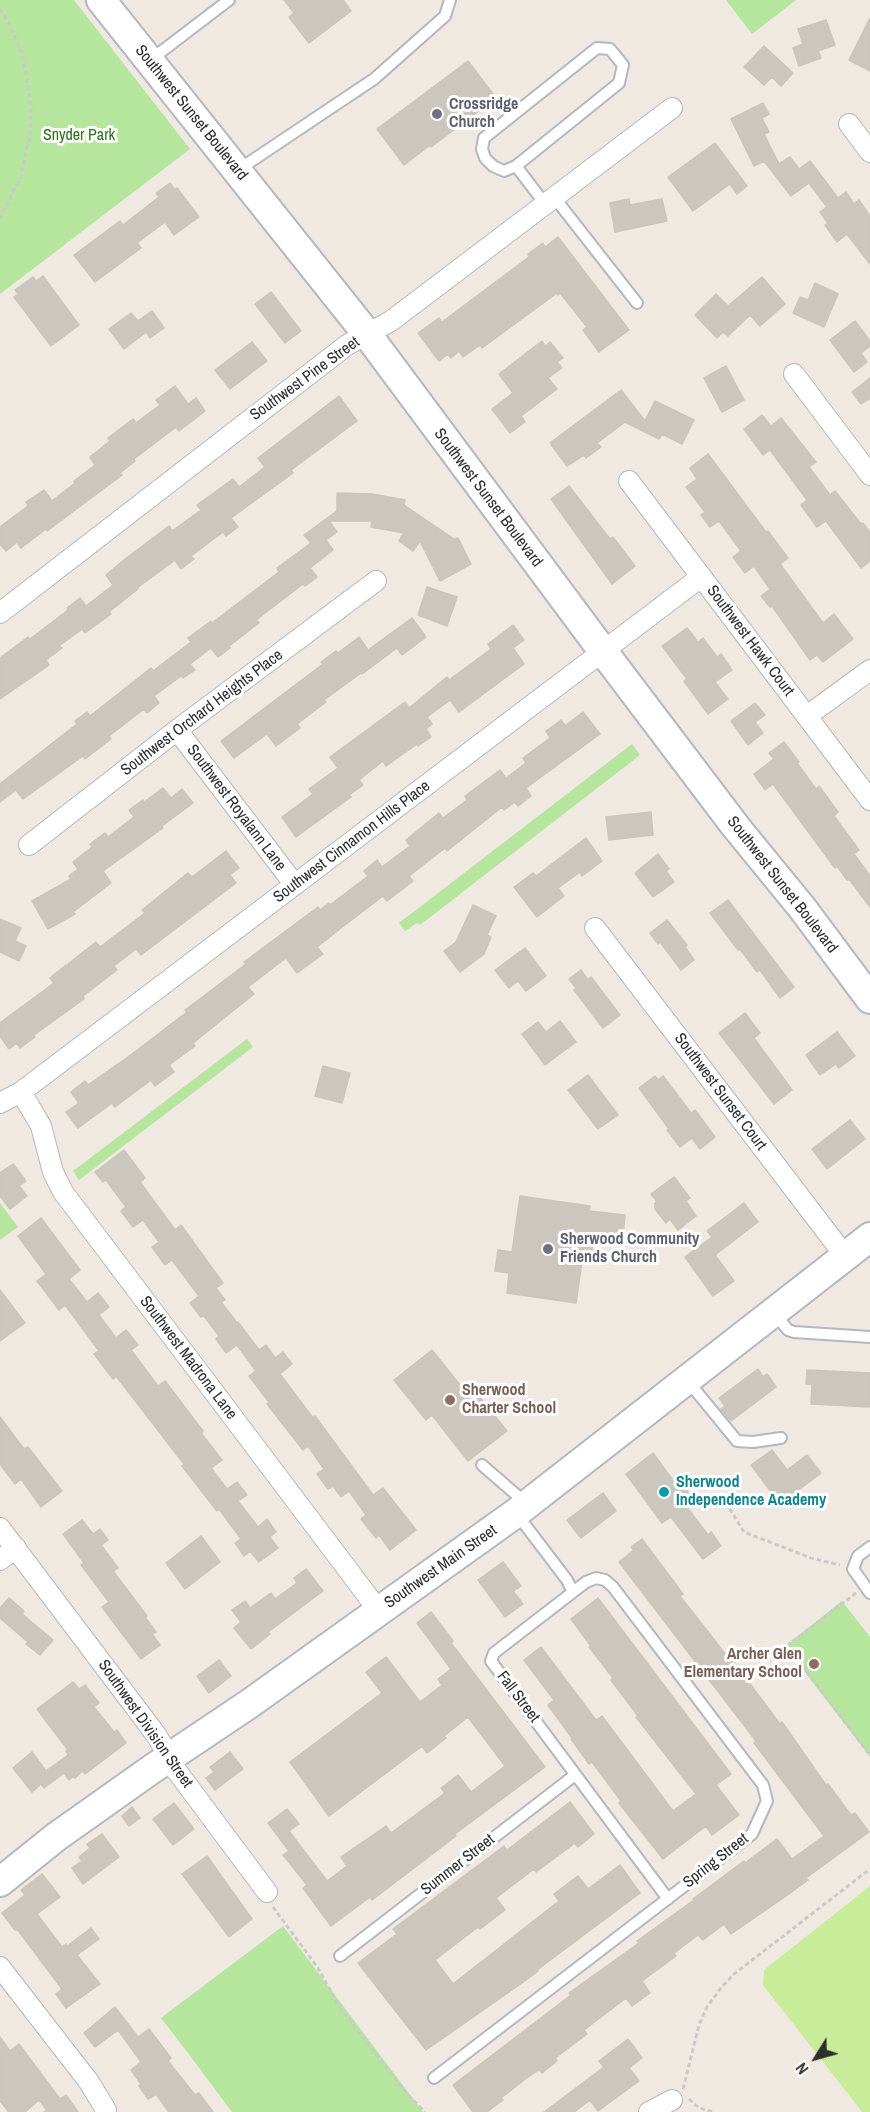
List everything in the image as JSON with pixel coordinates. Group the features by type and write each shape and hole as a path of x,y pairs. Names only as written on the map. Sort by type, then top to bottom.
{"main road":[{"name":"Southwest Sunset Boulevard","path":"101,0 367,334 602,650 870,999"},
{"name":"Southwest Main Street","path":"0,1882 48,1843 169,1757 249,1704 522,1509 870,1237"}],"street":[{"name":"Southwest Pine Street","path":"0,613 347,345 390,321 672,108"},
{"path":"849,124 870,152"},
{"path":"794,374 870,475"},
{"name":"Southwest Hawk Court","path":"629,482 870,800"},
{"name":"Southwest Cinnamon Hills Place","path":"0,1103 21,1092 701,577"},
{"name":"Southwest Orchard Heights Place","path":"29,845 177,730 376,581"},
{"path":"807,716 870,670"},
{"name":"Southwest Royalann Lane","path":"177,730 295,885"},
{"name":"Southwest Sunset Court","path":"595,928 845,1256"},
{"name":"Southwest Madrona Lane","path":"21,1092 41,1126 53,1172 63,1192 379,1611"},
{"name":"Southwest Division Street","path":"0,1528 157,1736 176,1770 267,1892"},
{"path":"0,1560 16,1548"},
{"path":"0,1967 89,2082 106,2110"},
{"path":"649,2112 672,2100"}],"lane":[{"path":"149,61 229,0"},
{"path":"237,170 374,79 445,16 450,0"},
{"path":"597,48 610,49 623,64 619,83 516,166 504,171 493,166 485,158 482,149 484,138 597,48"},
{"path":"516,166 550,200 637,303"},
{"path":"774,1312 788,1330 794,1332 870,1337"},
{"path":"687,1380 737,1441 753,1442 781,1438"},
{"path":"482,1464 522,1509 573,1592"},
{"path":"868,1589 853,1569 858,1556 870,1547"},
{"name":"Spring Street","path":"434,2078 752,1834 767,1801 763,1785 614,1587 605,1580 596,1578 573,1592"},
{"name":"Fall Street","path":"573,1592 494,1653 491,1662 668,1899"},
{"name":"Summer Street","path":"340,1956 575,1774"}],"path":[{"path":"0,9 22,54 31,109 30,133 21,176 0,218"},
{"path":"722,1496 744,1532 812,1558 853,1569"},
{"path":"868,1589 787,1646 870,1755"},
{"path":"713,2112 699,2108 684,2094 683,2089 699,2025 707,2007 734,1974 870,1869"},
{"path":"267,1892 273,1907 318,1968 340,2008 407,2094 425,2112"}],"green space":[{"name":"Snyder Park","path":"0,0 74,0 190,149 0,294"},
{"path":"726,0 796,0 752,34"},
{"path":"632,744 640,755 420,925 417,923 405,931 399,923"},
{"path":"247,1039 253,1047 79,1180 73,1171"},
{"path":"0,1203 18,1227 0,1240"},
{"path":"842,1601 870,1637 870,1757 785,1646"},
{"path":"870,1886 870,2112 862,2112 763,1985 764,1970"},
{"path":"283,1926 423,2112 232,2112 161,2018"}],"building":[{"path":"284,0 343,0 351,11 309,43 289,17 294,13"},
{"path":"870,18 870,71 849,60"},
{"path":"826,20 835,45 818,51 821,58 799,66 793,48 803,44 798,29"},
{"path":"764,46 793,73 781,86 772,77 764,85 744,67"},
{"name":"Crossridge Church","path":"468,61 496,98 404,165 377,129"},
{"path":"763,103 769,114 762,118 769,132 764,134 779,164 790,157 799,169 810,161 838,198 846,192 854,204 859,200 870,216 870,264 847,234 837,242 825,225 828,223 820,212 827,207 809,183 791,196 764,161 754,166 731,119"},
{"path":"715,143 747,186 737,194 730,184 693,211 668,177"},
{"path":"170,183 175,190 177,188 199,217 174,235 165,222 137,243 141,248 95,282 74,255 120,221 123,225 159,197 156,193"},
{"path":"629,199 630,205 662,199 667,221 615,232 610,203"},
{"path":"558,237 629,330 599,352 583,330 587,327 560,293 558,295 557,293 482,348 480,345 463,357 459,351 451,358 448,354 439,361 418,333 439,318 442,322 529,257 528,254 543,243 545,247"},
{"path":"43,276 79,325 51,346 14,297 18,294 15,290 33,277 36,281"},
{"path":"762,277 785,304 760,326 750,315 728,336 723,332 717,338 695,315 716,294 728,306"},
{"path":"815,283 838,294 824,327 793,313 800,297 808,300"},
{"path":"271,292 301,331 285,343 255,304"},
{"path":"152,311 164,328 150,338 146,332 124,349 109,329 131,313 138,321"},
{"path":"855,321 870,341 870,346 861,353 867,362 854,372 830,340"},
{"path":"542,341 545,346 550,342 563,358 557,362 562,368 548,378 557,389 521,416 525,422 510,433 492,409 513,393 499,374"},
{"path":"252,342 267,361 230,389 215,370"},
{"path":"726,366 744,400 722,412 704,378"},
{"path":"870,378 870,398 861,404 852,392"},
{"path":"175,386 188,404 196,398 205,411 179,431 176,427 134,459 135,461 120,473 122,475 47,531 46,529 21,548 17,542 6,551 0,544 0,527 28,506 26,502 44,490 52,501 75,483 74,481 95,465 90,457 110,441 108,438 133,419 136,423 160,405 156,400"},
{"path":"621,390 645,421 655,401 694,420 682,444 662,434 659,439 625,422 597,443 601,447 586,458 584,455 567,466 550,443"},
{"path":"339,396 357,421 291,470 293,473 231,518 238,527 226,536 223,532 191,556 194,559 181,569 175,560 137,588 109,612 111,614 85,633 82,629 59,646 62,648 46,660 49,665 0,699 0,658 28,637 30,639 80,598 86,606 108,589 113,585 106,575 125,559 169,526 172,531 201,510 197,505 233,479 239,487 265,467 258,458"},
{"path":"762,415 771,426 781,418 816,462 809,467 830,495 835,491 870,533 870,561 861,568 826,521 817,527 801,505 807,500 770,450 763,455 744,429"},
{"path":"708,454 788,558 780,564 823,623 834,614 853,639 823,662 817,655 810,660 772,606 770,607 761,596 770,589 754,566 745,573 733,557 741,551 719,521 710,527 701,515 705,512 686,487 697,479 690,468"},
{"path":"569,486 610,539 613,537 635,566 612,584 551,499"},
{"path":"337,493 372,494 405,500 404,505 454,539 458,538 471,564 440,581 420,541 413,551 399,541 404,533 371,527 372,521 329,521 337,532 326,540 333,550 310,568 317,577 305,586 303,584 256,620 259,623 218,657 211,648 190,664 195,670 183,678 181,676 154,696 159,703 147,713 144,709 109,736 111,739 85,759 83,756 23,799 16,790 0,802 0,784 77,724 75,721 87,712 90,716 151,668 153,671 191,642 188,638 211,621 212,623 279,572 277,568 311,543 304,535 337,511"},
{"path":"427,587 457,597 447,626 418,615"},
{"path":"412,618 426,637 402,655 397,648 361,673 324,700 326,702 297,724 300,728 276,746 267,734 234,758 221,741 323,664 321,662 336,651 338,653 359,637 368,650"},
{"path":"513,625 524,640 513,648 524,664 459,712 450,700 427,717 432,724 426,729 431,737 386,766 383,761 359,780 363,785 349,795 351,797 296,837 282,817 313,794 309,789 338,768 330,757 405,702 409,708 447,677 449,680 491,649 488,644"},
{"path":"687,628 698,642 703,638 717,657 721,654 732,670 715,682 728,699 708,714 684,681 687,679 662,646"},
{"path":"755,703 765,715 755,722 763,733 748,745 731,721"},
{"path":"583,712 600,734 526,788 531,796 518,806 515,802 504,810 502,807 447,851 445,848 409,876 413,881 387,901 383,896 317,947 323,954 297,973 286,958 248,987 254,994 193,1043 195,1046 169,1065 174,1072 155,1086 151,1080 115,1107 112,1103 78,1128 66,1112 79,1103 71,1092 85,1081 88,1085 132,1054 246,964 244,962 318,907 320,910 329,903 330,905 368,876 364,871 377,860 382,867 410,846 406,840 439,813 443,818 467,800 465,796 500,770 506,778 526,763 523,758 550,738 546,731 561,720 565,726"},
{"path":"784,742 816,789 819,786 838,812 834,816 859,850 854,854 870,876 870,907 849,879 847,880 837,866 835,868 773,784 765,790 754,774 774,759 769,753"},
{"path":"163,788 171,798 182,789 193,803 162,826 163,828 103,871 111,883 73,912 75,914 48,929 32,901 71,879 69,876 78,869 73,862 92,847 90,844 105,833 108,837 134,817 129,810"},
{"path":"651,812 653,835 609,840 606,817"},
{"path":"586,838 602,861 582,876 580,872 558,888 564,896 537,917 514,887 533,873 536,876"},
{"path":"226,851 239,868 230,875 236,883 141,955 136,949 114,966 117,970 83,996 84,999 34,1035 35,1037 20,1048 17,1043 9,1049 0,1036 0,1023 54,983 50,978 66,965 69,967 68,964 96,942 100,947 145,913 142,910 188,873 192,877"},
{"path":"658,854 669,869 666,871 674,882 653,897 635,873"},
{"path":"728,900 794,987 780,998 760,970 757,972 710,913"},
{"path":"473,905 496,916 487,935 491,937 484,954 460,972 444,951 456,942"},
{"path":"0,919 21,928 15,941 26,946 19,961 0,952"},
{"path":"667,920 687,945 685,947 694,960 681,970 660,942 658,944 650,933"},
{"path":"525,948 546,976 526,991 518,981 509,988 495,970"},
{"path":"581,970 588,980 591,977 620,1015 603,1028 574,990 576,988 569,979"},
{"path":"745,1013 760,1033 754,1038 792,1090 774,1104 719,1033"},
{"path":"560,1021 576,1042 545,1065 522,1034 538,1022 546,1032"},
{"path":"837,1032 855,1056 839,1068 836,1064 820,1075 806,1055"},
{"path":"323,1066 350,1073 342,1103 315,1096"},
{"path":"588,1075 618,1115 598,1129 568,1090"},
{"path":"655,1076 658,1080 663,1076 691,1113 695,1110 715,1137 700,1149 692,1138 680,1147 639,1088"},
{"path":"850,1120 865,1139 827,1169 812,1149"},
{"path":"124,1150 145,1178 140,1182 175,1230 181,1225 223,1283 216,1288 225,1300 221,1302 237,1323 259,1350 266,1345 275,1358 283,1352 292,1364 280,1374 313,1418 315,1416 373,1495 383,1488 416,1530 390,1550 379,1535 376,1538 361,1519 366,1515 349,1491 341,1497 333,1486 328,1489 317,1474 324,1469 308,1446 303,1450 267,1404 269,1402 249,1376 256,1371 237,1345 226,1353 216,1339 219,1336 204,1316 201,1317 190,1303 199,1296 172,1260 165,1265 152,1247 159,1242 143,1220 133,1227 121,1211 126,1207 106,1180 103,1182 95,1172"},
{"path":"13,1164 26,1181 19,1186 27,1196 10,1209 0,1196 0,1173"},
{"path":"674,1177 690,1198 686,1201 696,1216 678,1230 670,1219 666,1223 655,1209 657,1202 651,1194"},
{"name":"Sherwood Community Friends Church","path":"520,1196 590,1206 589,1211 625,1215 623,1236 594,1232 592,1250 584,1248 576,1303 507,1293 509,1273 495,1271 498,1250 512,1252"},
{"path":"744,1203 758,1222 715,1255 734,1281 713,1296 685,1257 712,1237 707,1231"},
{"path":"41,1218 80,1270 69,1279 87,1302 98,1293 109,1307 99,1315 116,1338 126,1330 138,1345 131,1350 158,1386 165,1381 222,1460 211,1468 227,1489 237,1482 247,1495 238,1501 258,1527 267,1519 276,1532 270,1537 278,1548 259,1562 250,1551 244,1556 235,1543 241,1539 219,1509 217,1511 182,1466 184,1464 116,1376 113,1379 94,1354 99,1351 65,1305 59,1310 37,1281 46,1274 18,1236"},
{"path":"0,1290 25,1323 0,1341"},
{"path":"432,1350 468,1395 474,1390 507,1431 468,1461 432,1415 426,1420 394,1380"},
{"path":"758,1369 763,1377 767,1374 776,1387 731,1421 721,1409 725,1406 719,1398"},
{"path":"807,1370 870,1373 870,1407 811,1404 812,1384 806,1384"},
{"path":"0,1417 24,1449 28,1447 62,1491 41,1507 21,1479 15,1484 0,1464"},
{"path":"772,1450 787,1470 807,1455 821,1473 780,1504 751,1465"},
{"name":"Sherwood Independence Academy","path":"653,1453 677,1486 681,1483 693,1499 686,1506 708,1535 711,1532 721,1546 703,1559 671,1517 662,1523 626,1474"},
{"path":"603,1493 616,1511 581,1538 567,1520"},
{"path":"82,1520 93,1534 100,1529 108,1540 101,1545 118,1568 113,1571 147,1616 145,1617 156,1632 152,1634 160,1645 141,1659 102,1607 109,1602 81,1565 84,1563 63,1534"},
{"path":"201,1536 220,1562 185,1589 166,1563"},
{"path":"642,1539 683,1594 680,1596 780,1724 782,1722 826,1785 828,1784 851,1815 855,1813 869,1832 806,1878 808,1880 731,1934 724,1924 703,1940 698,1935 674,1953 676,1956 642,1981 650,1993 632,2006 626,1998 584,2030 587,2034 555,2058 557,2061 542,2073 539,2070 532,2074 487,2112 473,2112 453,2085 571,1995 569,1993 639,1943 637,1941 744,1861 745,1863 777,1839 792,1859 824,1836 754,1743 756,1741 619,1562 634,1550 631,1547"},
{"path":"503,1562 521,1586 513,1591 523,1604 505,1617 478,1580"},
{"path":"306,1569 323,1591 268,1632 270,1634 251,1649 234,1628 241,1622 232,1610 245,1601 250,1608 271,1593 275,1599 297,1583 294,1578"},
{"path":"9,1598 24,1611 22,1614 53,1640 40,1655 0,1618 0,1608"},
{"path":"598,1598 731,1774 716,1785 739,1815 712,1835 706,1826 663,1859 619,1803 621,1801 592,1762 589,1764 571,1739 548,1705 554,1700 524,1660 541,1647 596,1720 602,1716 673,1811 696,1794 636,1717 638,1716 611,1680 613,1678 571,1619"},
{"path":"431,1612 453,1641 451,1643 545,1767 372,1900 370,1897 331,1926 303,1888 307,1885 283,1855 289,1851 268,1823 287,1809 299,1824 289,1831 327,1881 347,1866 341,1857 386,1826 391,1833 445,1793 441,1788 458,1775 471,1792 505,1766 468,1717 427,1753 422,1746 329,1816 290,1762 382,1693 366,1672 386,1657 420,1702 442,1685 438,1679 451,1669 417,1623"},
{"path":"219,1660 231,1676 209,1693 197,1676"},
{"path":"73,1682 79,1689 85,1685 99,1703 94,1707 114,1732 117,1730 126,1743 85,1774 83,1771 69,1780 64,1773 44,1788 41,1784 32,1792 13,1768 32,1752 46,1771 68,1755 66,1751 68,1750 37,1709"},
{"path":"230,1752 243,1769 215,1790 206,1778 214,1772 210,1767"},
{"path":"570,1802 594,1834 578,1847 575,1843 536,1872 534,1869 496,1898 505,1910 480,1929 478,1927 435,1960 453,1984 559,1901 554,1894 578,1876 588,1889 620,1865 640,1893 522,1983 426,2050 358,1963 397,1934 393,1929 504,1846 507,1850"},
{"path":"174,1803 194,1829 173,1845 153,1819"},
{"path":"132,1807 140,1818 129,1826 122,1816"},
{"path":"102,1834 119,1857 83,1884 72,1868 82,1861 79,1857 90,1848 87,1844"},
{"path":"207,1856 252,1919 229,1937 182,1874"},
{"path":"42,1874 60,1897 37,1914 62,1947 66,1944 67,1946 91,1928 99,1939 77,1955 100,1984 66,2008 56,1994 62,1989 17,1929 15,1930 2,1913 25,1895 21,1890"},
{"path":"115,2007 138,2037 149,2029 171,2058 168,2061 195,2095 199,2093 213,2112 169,2112 156,2094 148,2099 131,2070 141,2062 118,2030 95,2047 84,2033"},
{"path":"0,2037 10,2051 19,2044 60,2099 66,2095 78,2112 44,2112 47,2110 39,2100 25,2112 9,2112 0,2101"},
{"path":"628,2039 642,2058 629,2068 639,2081 598,2111 590,2100 574,2112 544,2112 604,2067 599,2061"}],"place":[{"name":"Crossridge Church","path":"437,114"},
{"name":"Sherwood Community Friends Church","path":"548,1249"},
{"name":"Sherwood Charter School","path":"450,1400"},
{"name":"Sherwood Independence Academy","path":"664,1492"},
{"name":"Archer Glen Elementary School","path":"814,1664"}]}
